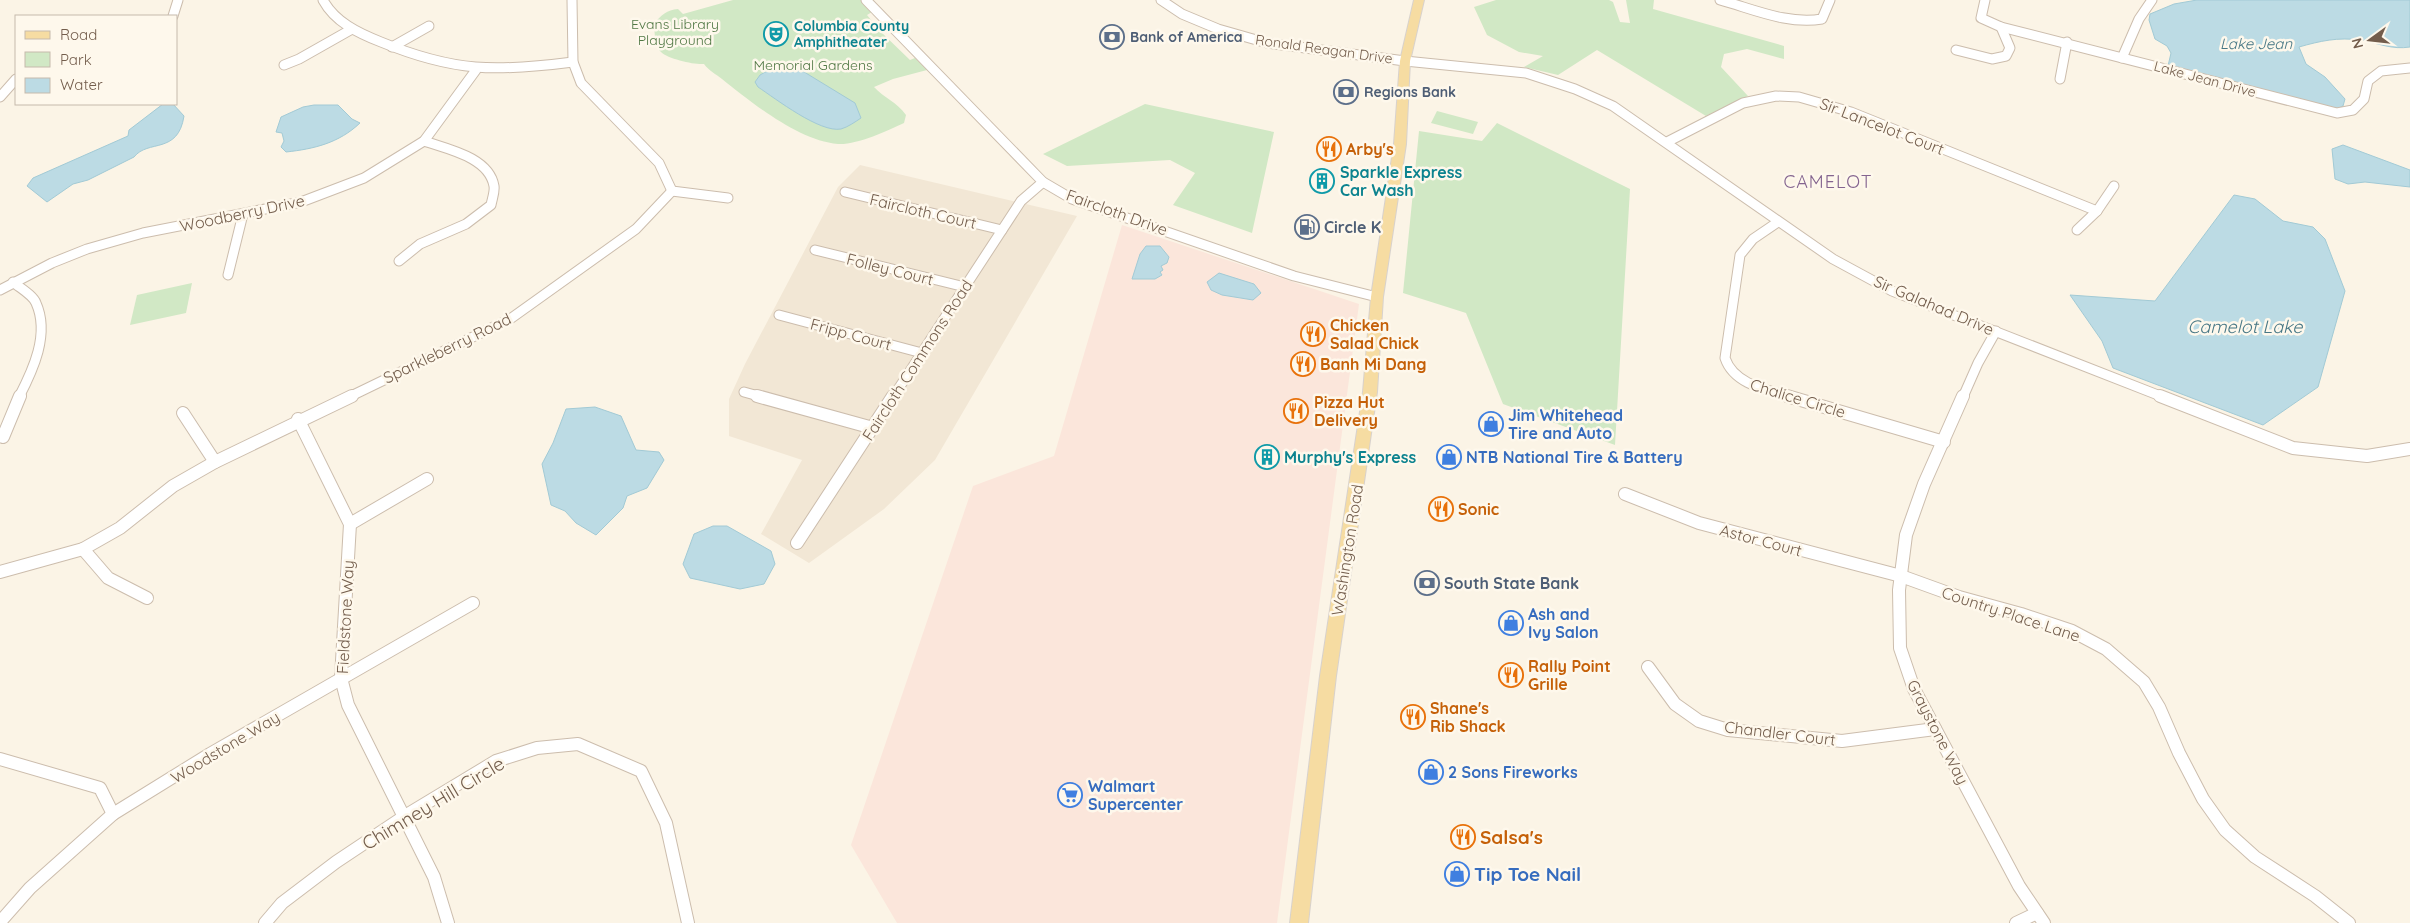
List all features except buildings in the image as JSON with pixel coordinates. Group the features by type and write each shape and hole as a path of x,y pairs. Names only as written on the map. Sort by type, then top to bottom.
{"main road":[{"name":"Washington Road","path":"1299,923 1328,676 1370,392 1378,297 1400,144 1405,61 1419,0"}],"street":[{"path":"168,0 178,0 173,15"},
{"path":"323,0 334,17 352,29 392,47 447,66 504,71 573,62"},
{"path":"572,0 573,62 581,83 659,163 672,191 728,198"},
{"name":"Faircloth Drive","path":"866,0 1043,182 1072,199 1294,276 1378,297"},
{"name":"Ronald Reagan Drive","path":"1161,0 1182,14 1218,29 1267,43 1405,61"},
{"path":"1720,0 1800,21 1813,22 1822,18 1830,0"},
{"name":"Lake Jean Drive","path":"1985,0 1981,18 2001,27 2067,42 2336,113 2353,110 2364,99 2368,81 2381,71 2410,68"},
{"path":"2122,58 2139,19 2152,0"},
{"path":"392,47 429,26"},
{"path":"1956,50 1992,59 2006,56 2010,48 2001,27"},
{"path":"284,65 299,59 352,29"},
{"path":"2060,79 2067,42"},
{"name":"Sir Galahad Drive","path":"1405,61 1526,73 1575,89 1613,106 1667,142 1778,222 1834,259 1892,291 2293,448 2338,455 2391,455 2410,449"},
{"name":"Woodberry Drive","path":"0,290 13,282 87,249 143,233 301,202 364,178 424,141 476,70"},
{"path":"0,98 15,80"},
{"name":"Sir Lancelot Court","path":"1667,142 1732,108 1762,98 1790,95 1816,100 1851,112 2097,211"},
{"path":"399,262 420,244 466,224 491,205 494,186 484,166 460,154 424,141"},
{"name":"Faircloth Commons Road","path":"797,543 1026,194 1043,182"},
{"path":"2076,230 2097,211 2114,186"},
{"name":"Sparkleberry Road","path":"0,572 83,549 120,528 173,486 215,462 298,419 510,319 636,229 672,191"},
{"name":"Faircloth Court","path":"845,192 1002,230"},
{"path":"228,275 243,214"},
{"name":"Chalice Circle","path":"1778,222 1753,239 1740,255 1725,358 1728,369 1742,380 1761,388 1944,442"},
{"name":"Folley Court","path":"815,250 965,287"},
{"path":"3,437 11,413 33,370 42,332 36,302 13,282"},
{"name":"Fripp Court","path":"779,315 922,353"},
{"name":"Graystone Way","path":"1996,331 1978,364 1924,484 1906,535 1901,576 1898,629 1900,648 1914,689 2018,886 2041,918"},
{"path":"744,392 872,428"},
{"path":"184,413 215,462"},
{"name":"Fieldstone Way","path":"298,419 350,524 341,678 348,705 434,876 448,923"},
{"path":"350,524 426,479"},
{"name":"Astor Court","path":"1625,494 1699,523 1901,576"},
{"path":"83,549 108,578 147,598"},
{"name":"Country Place Lane","path":"1901,576 1959,597 2072,630 2106,649 2144,682 2159,707 2179,753 2203,799 2225,830 2255,857 2315,896 2349,923"},
{"name":"Woodstone Way","path":"0,922 30,888 114,814 210,754 473,603"},
{"name":"Chandler Court","path":"1648,667 1674,704 1699,721 1728,730 1842,741 1935,729"},
{"name":"Chimney Hill Circle","path":"265,923 282,903 336,862 405,816 496,761 537,748 578,744 642,771 666,822 688,923"},
{"path":"0,759 100,788 114,814"},
{"path":"2016,923 2041,918"}],"shaded area":[{"path":"860,165 1077,216 935,460 884,509 809,563 761,534 802,460 729,436 729,399 745,364 838,187"},
{"path":"1122,225 1359,304 1277,923 897,923 851,845 973,486 1054,456"}],"green space":[{"name":"Memorial Gardens","path":"733,0 863,0 872,12 867,15 880,31 910,60 915,58 927,70 893,79 874,87 895,103 906,115 904,123 872,137 846,144 823,141 808,136 777,119 747,99 710,71 704,64 688,62 664,55 657,46 654,24 664,14 678,9 683,14"},
{"path":"1496,0 1609,0 1613,2 1620,22 1630,23 1626,0 1654,0 1653,9 1784,46 1784,59 1747,49 1724,54 1721,67 1748,96 1706,116 1597,50 1558,75 1524,67 1543,56 1519,52 1487,35 1474,7"},
{"path":"1145,104 1274,132 1252,233 1173,205 1195,173 1170,160 1067,166 1043,154"},
{"path":"1437,111 1478,122 1473,134 1431,123"},
{"path":"1497,123 1630,189 1615,445 1503,404 1466,313 1403,293 1419,131 1482,141"},
{"path":"192,283 186,313 130,325 137,295"}],"water":[{"name":"Lake Jean","path":"2197,0 2410,0 2410,47 2391,47 2360,40 2337,39 2299,47 2306,64 2325,77 2345,99 2343,106 2337,109 2168,66 2171,53 2167,46 2155,39 2149,20 2150,14 2174,4"},
{"path":"778,65 796,67 855,103 861,118 844,128 832,129 810,121 787,107 758,87 755,82 760,75"},
{"path":"162,105 174,105 184,116 181,128 176,136 169,141 147,148 134,157 88,180 73,184 47,202 27,186 33,178 128,136 129,130"},
{"path":"338,105 352,119 360,123 344,136 326,144 286,152 281,147 284,141 282,133 276,132 281,117 303,107"},
{"path":"2343,145 2410,170 2410,187 2365,182 2348,184 2335,179 2332,149"},
{"name":"Camelot Lake","path":"2234,195 2255,199 2283,221 2313,227 2325,239 2345,291 2318,387 2263,425 2113,368 2102,341 2070,295 2155,301"},
{"path":"1146,246 1160,246 1169,257 1167,263 1161,266 1163,270 1160,272 1162,275 1155,279 1132,279 1140,254"},
{"path":"1219,273 1254,284 1261,293 1253,300 1222,295 1211,290 1207,282"},
{"path":"595,407 621,416 636,450 659,452 664,460 647,488 627,496 623,508 596,535 576,523 565,511 551,505 542,464 553,443 566,409"},
{"path":"713,526 727,526 771,551 775,564 764,584 740,589 690,578 683,564 694,534"}],"place":[{"name":"Columbia County Amphitheater","path":"776,34"},
{"name":"Bank of America","path":"1112,37"},
{"name":"Regions Bank","path":"1346,92"},
{"name":"Arby's","path":"1329,149"},
{"name":"Sparkle Express Car Wash","path":"1322,181"},
{"name":"Circle K","path":"1307,227"},
{"name":"Chicken Salad Chick","path":"1313,334"},
{"name":"Banh Mi Dang","path":"1303,364"},
{"name":"Pizza Hut Delivery","path":"1296,411"},
{"name":"Jim Whitehead Tire and Auto","path":"1491,424"},
{"name":"Murphy's Express","path":"1267,457"},
{"name":"NTB National Tire & Battery","path":"1449,457"},
{"name":"Sonic","path":"1441,509"},
{"name":"South State Bank","path":"1427,583"},
{"name":"Ash and Ivy Salon","path":"1511,623"},
{"name":"Rally Point Grille","path":"1511,675"},
{"name":"Shane's Rib Shack","path":"1413,717"},
{"name":"2 Sons Fireworks","path":"1431,772"},
{"name":"Walmart Supercenter","path":"1070,795"},
{"name":"Salsa's","path":"1463,837"},
{"name":"Tip Toe Nail","path":"1457,874"}],"district":[{"name":"CAMELOT","path":"1828,181"}],"park label":[{"name":"Evans Library Playground","path":"675,32"}]}
